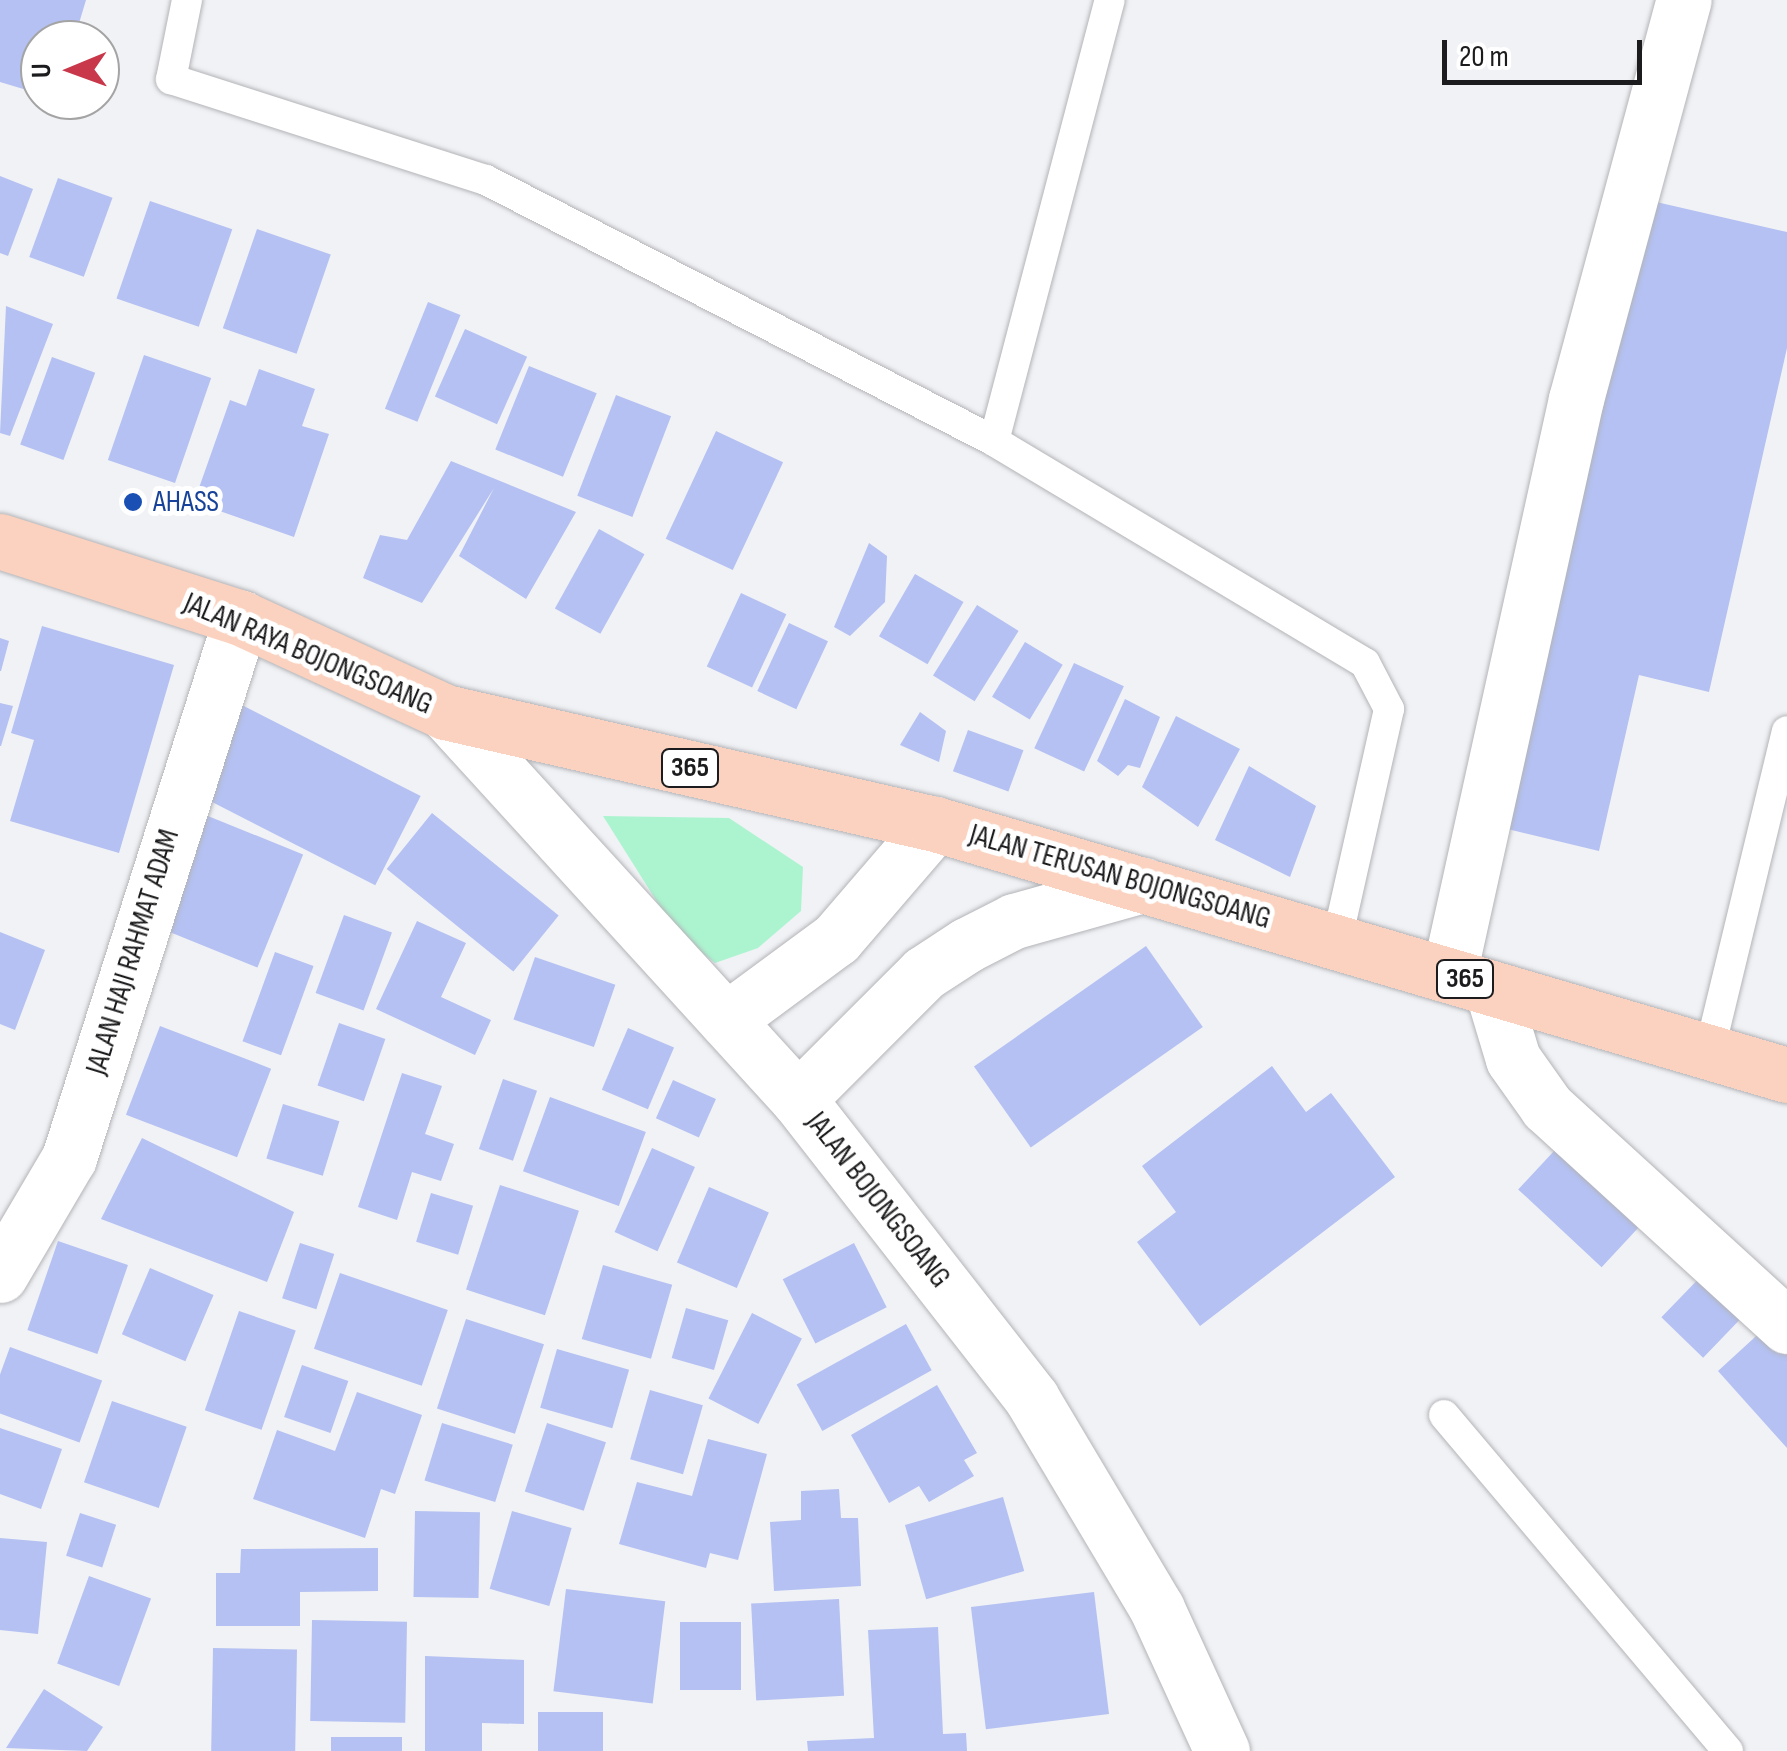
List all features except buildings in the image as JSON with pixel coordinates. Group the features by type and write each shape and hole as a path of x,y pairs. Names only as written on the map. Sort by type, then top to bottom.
{"main road":[{"name":"JALAN RAYA BOJONGSOANG","path":"0,540 241,618 445,712"},
{"name":"JALAN TERUSAN BOJONGSOANG","path":"445,712 935,824 1787,1075"}],"street":[{"path":"1684,0 1576,399 1470,981 1513,1059 1547,1107 1787,1326"},
{"name":"JALAN HAJI RAHMAT ADAM","path":"0,1275 70,1158 241,618"},
{"name":"JALAN BOJONGSOANG","path":"445,712 798,1099 1032,1399 1157,1609 1222,1751"},
{"path":"726,1020 836,939 935,824"},
{"path":"798,1099 924,973 967,945 1014,921 1143,885"}],"lane":[{"path":"187,0 171,79 486,180 994,442 1365,662 1384,684 1389,708 1338,940"},
{"path":"994,442 1110,0"},
{"path":"1709,1053 1787,732"},
{"path":"1444,1415 1728,1751"}],"green space":[{"path":"603,816 729,818 803,867 801,911 758,948 715,963 676,932"}],"place":[{"name":"AHASS","path":"133,502"}]}
